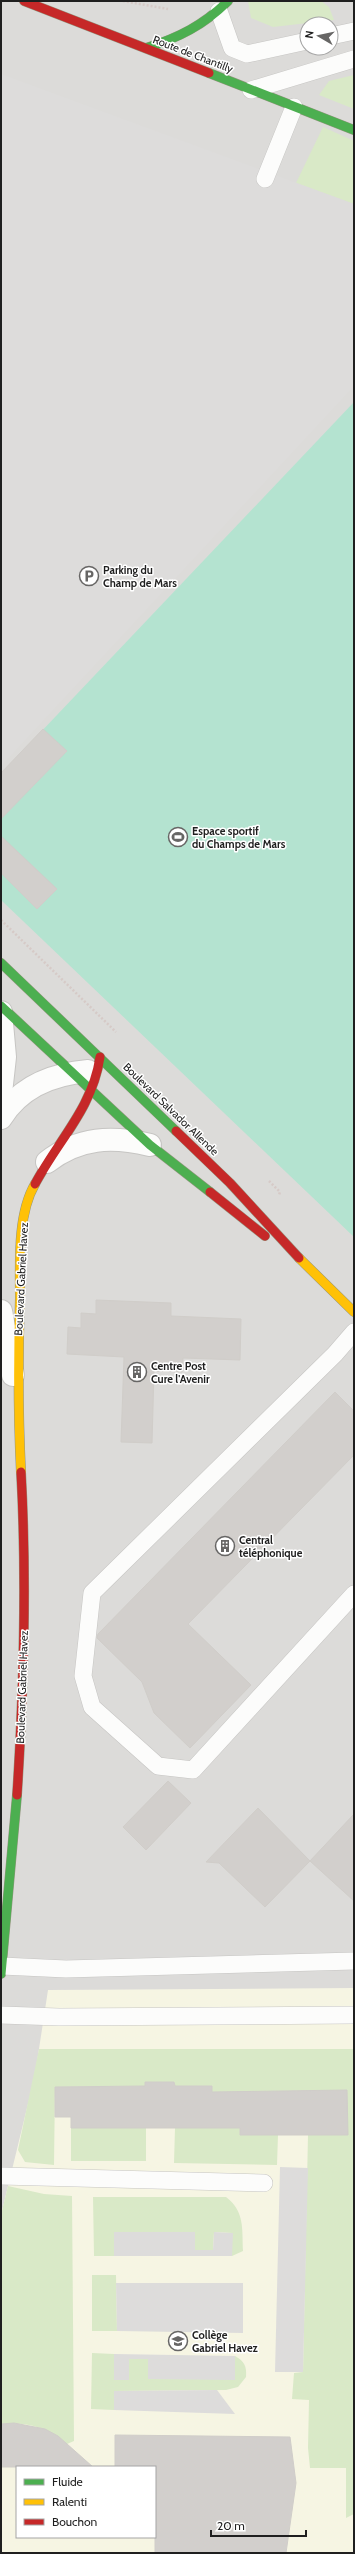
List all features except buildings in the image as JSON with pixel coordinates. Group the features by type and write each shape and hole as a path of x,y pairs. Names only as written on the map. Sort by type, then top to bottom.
{"main road":[{"name":"Route de Chantilly","path":"24,1 354,130"},
{"path":"146,48 190,33 223,6"},
{"name":"Boulevard Salvador Allende","path":"1,963 104,1066 230,1183 319,1279 354,1312"},
{"name":"Boulevard Salvador Allende","path":"1,1006 150,1145 319,1279"},
{"name":"Boulevard Gabriel Havez","path":"1,1970 15,1832 23,1699 24,1542 18,1400 22,1227 30,1192 46,1163 79,1118 104,1066"}],"street":[{"path":"1,1012 5,1049 1,1093"},
{"path":"1,1118 8,1106 29,1088 48,1079 72,1072 104,1066"},
{"name":"Boulevard Gabriel Havez","path":"46,1163 59,1152 86,1141 117,1139 150,1145"},
{"name":"Boulevard Gabriel Havez","path":"1,1312 18,1400"}],"lane":[{"path":"223,6 232,48 239,53 247,54 299,43"},
{"path":"339,34 354,30"},
{"path":"251,90 354,59"},
{"path":"265,179 294,107"},
{"path":"354,1332 330,1360 92,1593 83,1676 92,1707 158,1766 193,1770 354,1594"},
{"path":"1,1970 354,1961"},
{"path":"1,2015 59,2017 354,2015"},
{"path":"1,2176 264,2184"}],"path":[{"path":"122,1 167,10 173,7"}],"shaded area":[{"path":"1,1 354,1 354,2553 1,2553"},
{"name":"Parking du Champ de Mars","path":"1,74 354,204 354,386 1,766"},
{"name":"Collège Gabriel Havez","path":"354,1988 354,2553 1,2553 1,2215 35,2075 48,1990"},
{"path":"280,2167 308,2168 303,2372 275,2372"},
{"path":"114,2232 195,2232 195,2250 213,2250 214,2232 233,2233 232,2256 114,2256"},
{"path":"116,2283 243,2283 243,2333 117,2331"},
{"path":"114,2354 235,2356 235,2380 148,2379 148,2359 129,2359 129,2380 114,2380"},
{"path":"217,2390 235,2414 114,2410 114,2391"}],"green space":[{"path":"248,1 321,1 329,7 332,16 299,16 299,24 273,27 251,18"},
{"path":"354,75 354,109 319,95 329,81"},
{"path":"323,127 354,141 354,204 296,183"},
{"name":"Espace sportif du Champs de Mars","path":"354,402 354,1237 1,900 1,774"},
{"path":"39,2049 354,2049 354,2514 346,2518 346,2468 310,2468 308,2448 309,2400 292,2399 294,2373 303,2372 308,2135 239,2092 240,2135 278,2135 277,2165 174,2163 175,2128 212,2127 212,2086 175,2086 174,2082 145,2082 145,2086 55,2087 54,2165 25,2162 18,2150"},
{"path":"71,2128 146,2128 146,2161 71,2161"},
{"path":"8,2186 44,2194 72,2196 74,2441 67,2444 52,2433 36,2427 19,2424 1,2424 1,2215"},
{"path":"93,2197 226,2197 237,2208 242,2228 243,2251 232,2256 232,2233 214,2232 213,2250 195,2250 195,2232 114,2232 114,2256 94,2256"},
{"path":"92,2275 116,2275 117,2331 92,2331"},
{"path":"92,2353 114,2354 114,2380 128,2359 148,2359 148,2379 235,2379 235,2356 244,2364 246,2377 238,2387 226,2390 114,2391 114,2410 91,2409"}],"traffic: fast":[{"path":"146,48 169,40 190,30 210,17 228,1"},
{"path":"209,73 354,130"},
{"path":"1,963 176,1131"},
{"path":"1,1006 150,1145 210,1192"},
{"path":"1,1974 17,1795"}],"traffic: slow":[{"path":"21,1472 19,1428 20,1255 22,1224 29,1196 35,1184"},
{"path":"299,1258 354,1312"}],"traffic: jam":[{"path":"24,1 209,73"},
{"path":"35,1184 82,1108 96,1076 100,1057"},
{"path":"176,1131 230,1183 299,1258"},
{"path":"210,1192 265,1236"},
{"path":"17,1795 24,1634 24,1553 21,1472"}],"place":[{"name":"Parking du Champ de Mars","path":"89,576"},
{"name":"Espace sportif du Champs de Mars","path":"178,837"},
{"name":"Centre Post Cure l'Avenir","path":"137,1372"},
{"name":"Central téléphonique","path":"225,1546"},
{"name":"Collège Gabriel Havez","path":"178,2341"}]}
